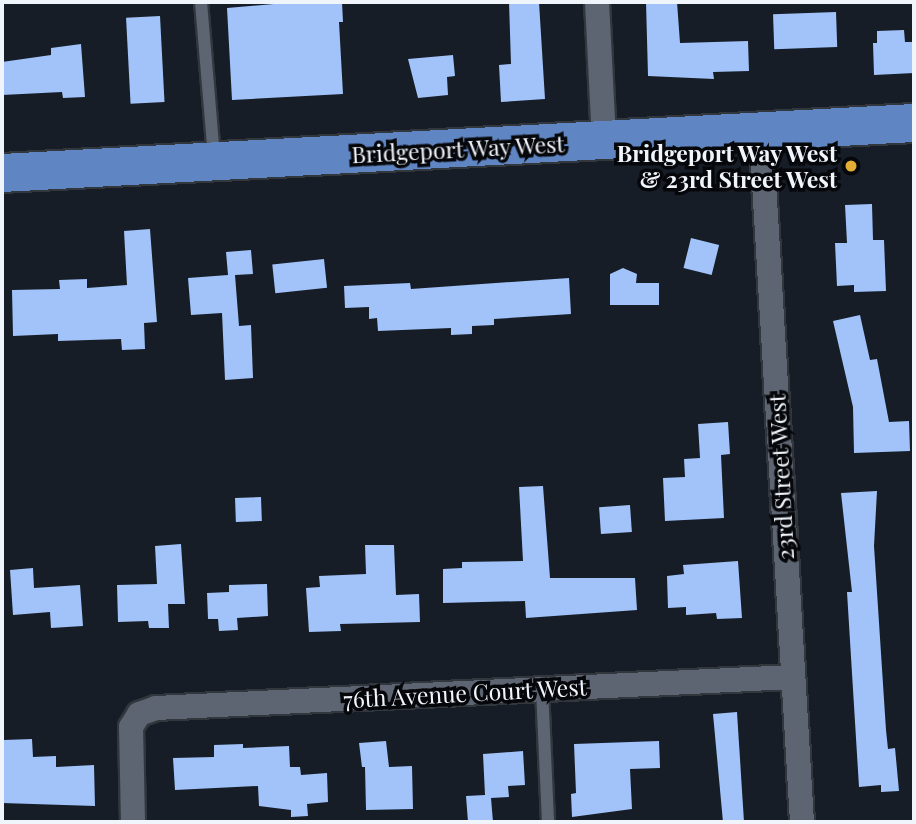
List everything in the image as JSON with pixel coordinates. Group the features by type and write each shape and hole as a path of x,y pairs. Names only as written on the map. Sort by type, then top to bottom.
{"main road":[{"name":"Bridgeport Way West","path":"2,173 914,123"}],"street":[{"path":"597,2 604,141"},
{"name":"23rd Street West","path":"761,132 802,822"},
{"name":"76th Avenue Court West","path":"133,822 129,740 139,714 171,706 792,677"}],"lane":[{"path":"201,2 214,162"},
{"path":"542,689 548,822"}],"building":[{"path":"296,2 342,2 343,22 339,22 343,94 232,100 227,8"},
{"path":"509,2 539,2 545,99 501,102 499,65 511,64"},
{"path":"646,2 677,2 680,43 748,41 749,71 713,72 714,79 648,76"},
{"path":"836,12 837,47 774,49 773,14"},
{"path":"160,16 165,102 131,104 126,18"},
{"path":"904,30 905,42 914,42 914,73 874,75 873,43 877,43 877,31"},
{"path":"81,44 85,97 63,98 62,92 2,95 2,62 51,55 51,48"},
{"path":"453,55 455,76 447,77 448,95 418,98 408,59"},
{"path":"872,204 873,240 884,240 886,291 854,292 854,285 837,286 835,243 847,243 845,205"},
{"path":"150,229 157,322 144,323 145,349 122,350 121,339 58,341 58,334 13,336 12,290 60,289 59,280 87,279 87,288 127,285 124,231"},
{"path":"691,238 719,245 712,275 684,268"},
{"path":"251,250 253,274 235,275 239,326 251,325 253,378 225,380 222,313 191,315 188,278 228,275 226,252"},
{"path":"324,259 327,288 275,293 272,264"},
{"path":"623,268 637,274 636,283 659,283 659,305 610,305 610,274"},
{"path":"569,278 571,314 494,319 494,325 472,326 472,334 451,335 451,328 378,331 377,318 369,319 369,307 345,308 344,286 410,283 411,289"},
{"path":"860,315 870,360 877,359 889,422 909,421 910,451 854,453 853,407 833,321"},
{"path":"728,422 730,454 721,455 724,518 665,521 663,478 685,477 684,459 700,458 698,424"},
{"path":"543,486 550,578 635,578 637,610 526,618 525,601 443,603 443,569 462,568 462,562 523,561 519,487"},
{"path":"877,491 874,546 886,730 888,749 895,748 899,791 881,792 881,785 859,787 847,592 852,592 841,493"},
{"path":"261,497 262,521 236,522 235,498"},
{"path":"630,505 632,532 601,534 599,507"},
{"path":"181,544 185,604 168,604 169,628 149,628 148,621 118,622 117,585 157,584 155,546"},
{"path":"365,545 394,545 396,595 419,594 420,622 340,624 341,631 309,632 306,588 320,587 319,576 366,574"},
{"path":"738,561 742,618 717,619 716,613 686,615 686,607 668,608 667,576 684,574 683,565"},
{"path":"33,568 34,588 80,585 83,626 51,628 50,612 13,615 10,570"},
{"path":"267,584 268,616 237,618 238,630 219,631 218,619 208,619 207,593 229,592 229,585"},
{"path":"737,712 744,822 723,822 713,714"},
{"path":"32,739 33,757 56,756 56,767 94,765 95,806 2,803 4,740"},
{"path":"386,741 389,767 412,766 413,809 366,810 365,767 362,767 359,743"},
{"path":"659,741 660,768 630,769 632,809 572,817 571,794 576,793 574,744"},
{"path":"243,744 243,748 289,746 290,767 300,767 301,775 327,773 328,802 307,804 308,816 291,817 291,810 259,806 258,786 175,790 173,758 214,757 214,745"},
{"path":"523,751 525,785 508,786 509,797 491,798 493,822 468,822 466,796 485,795 483,754"}],"place":[{"name":"Bridgeport Way West & 23rd Street West","path":"851,166"}]}
